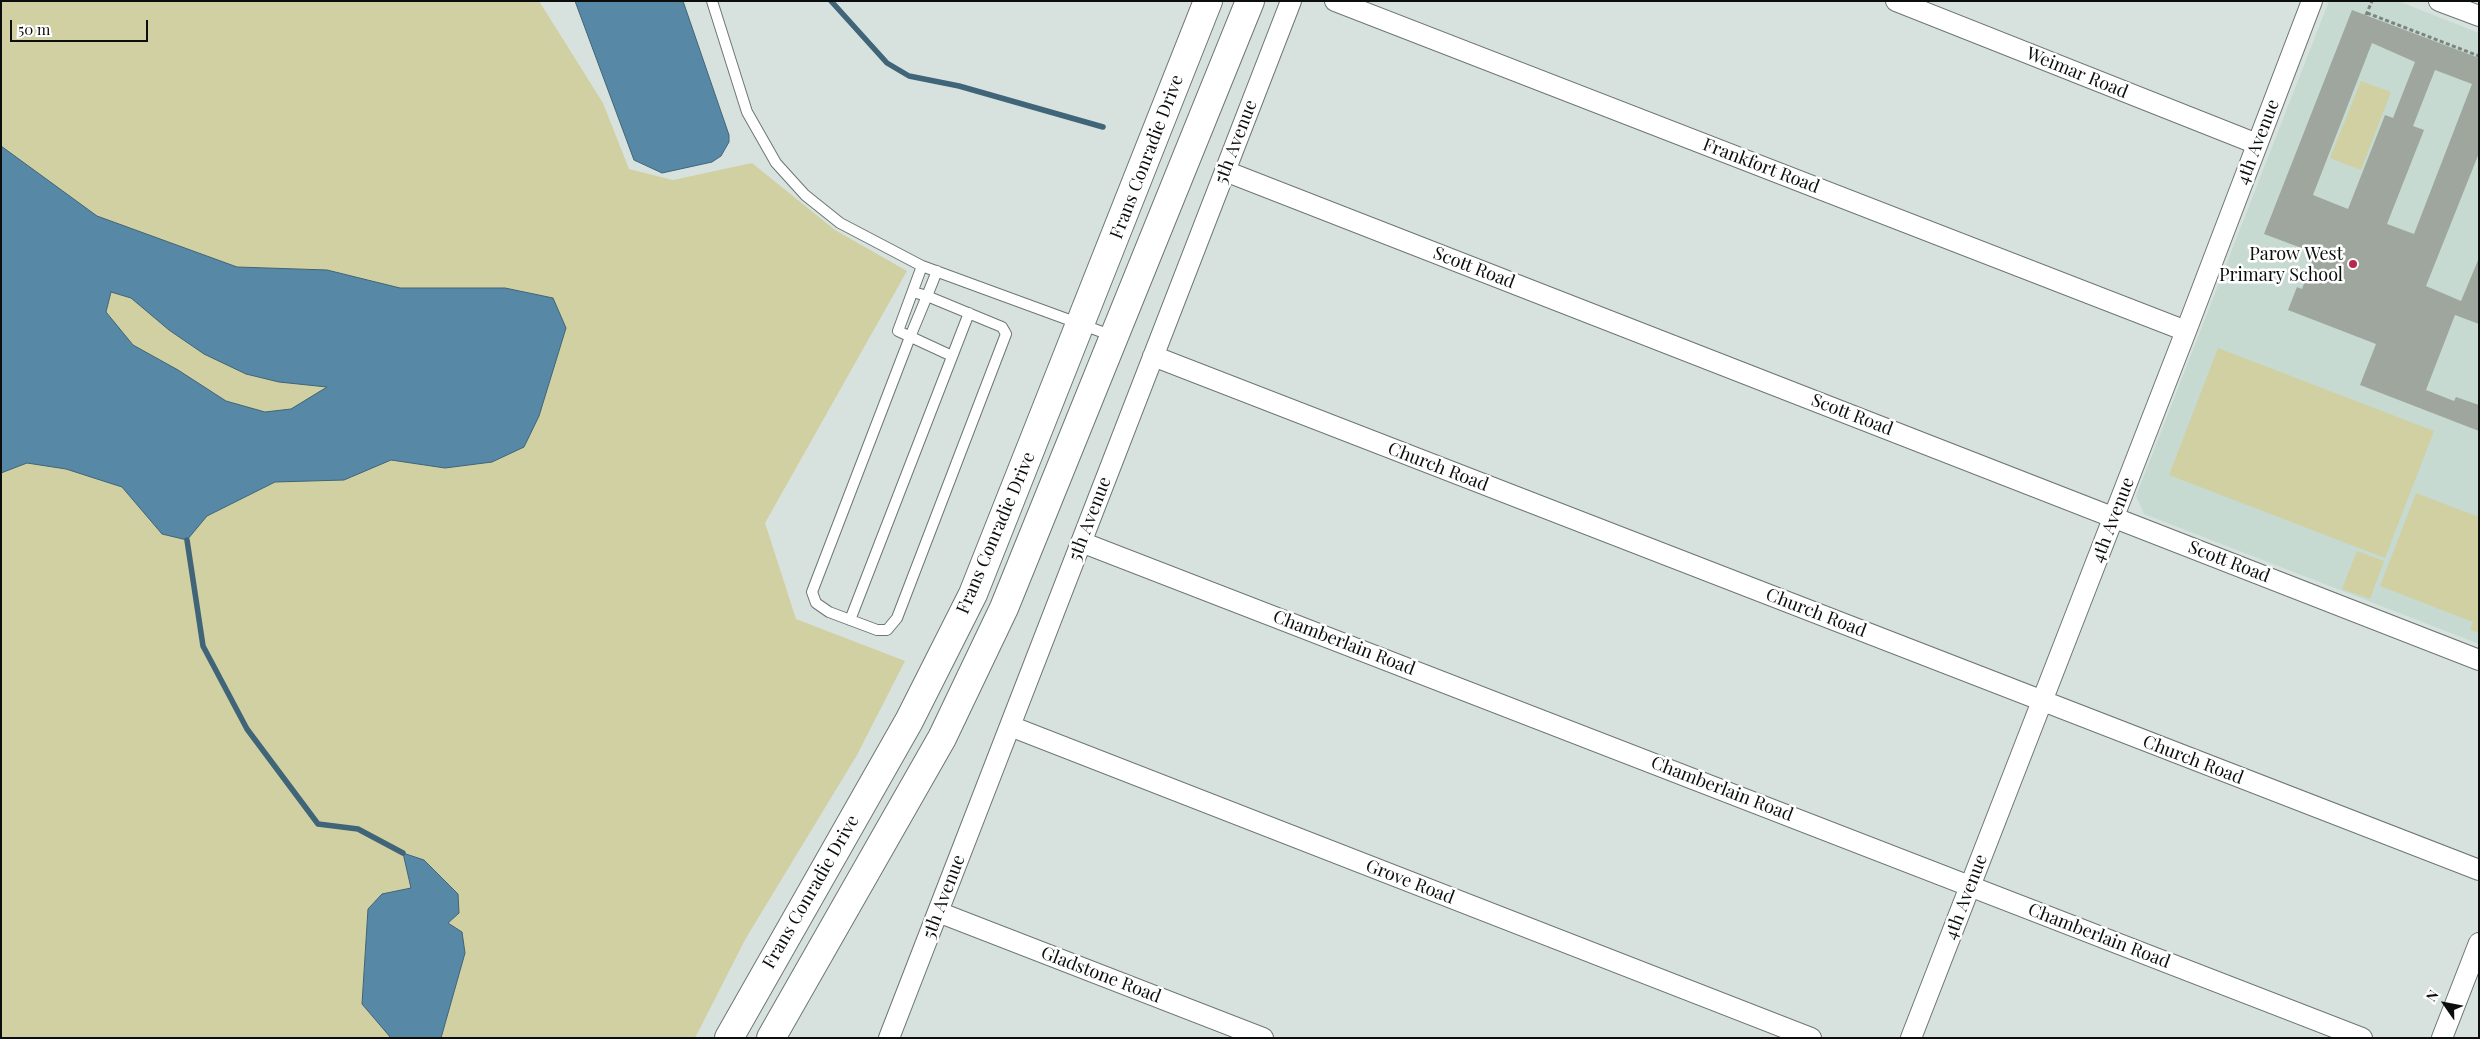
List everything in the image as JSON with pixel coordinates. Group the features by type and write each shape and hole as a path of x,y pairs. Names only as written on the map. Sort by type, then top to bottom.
{"main road":[{"name":"Frans Conradie Drive","path":"731,1037 909,721 973,594 1208,1"},
{"name":"Frans Conradie Drive","path":"771,1038 942,738 1004,608 1250,1"}],"street":[{"name":"5th Avenue","path":"889,1038 1291,1"},
{"name":"Frankfort Road","path":"1335,1 2186,331"},
{"name":"Weimar Road","path":"1896,1 2257,144"},
{"name":"4th Avenue","path":"1911,1038 2186,331 2312,1"},
{"path":"2439,1 2479,16"},
{"name":"Scott Road","path":"1225,171 2479,660"},
{"name":"Church Road","path":"1153,356 2479,870"},
{"name":"Chamberlain Road","path":"1082,542 2362,1038"},
{"name":"Grove Road","path":"1010,726 1811,1038"},
{"name":"Gladstone Road","path":"938,912 1263,1038"},
{"path":"2442,1038 2479,943"}],"lane":[{"path":"712,1 747,112 776,163 805,195 840,223 922,266 1114,336"},
{"path":"922,266 898,332 952,356"},
{"path":"912,292 927,296 1002,327 1006,334 959,460 894,624 887,630 878,630 830,612 816,604 812,592 910,337 927,296 937,271"},
{"path":"850,620 969,314"}],"path":[{"path":"2372,1 2367,14 2479,56"}],"shaded area":[{"name":"Parow West Primary School","path":"2329,1 2398,1 2479,33 2479,644 2144,514 2136,496"}],"green space":[{"path":"1,1 539,1 603,103 629,169 673,180 752,163 835,230 907,271 765,523 796,619 905,661 857,755 746,938 695,1038 1,1038"},
{"path":"2361,81 2391,92 2361,170 2330,158"},
{"path":"2218,348 2434,431 2385,558 2169,475"},
{"path":"2416,493 2479,517 2479,633 2470,630 2473,622 2380,586"},
{"path":"2357,551 2384,561 2370,599 2342,589"}],"water":[{"path":"575,1 683,1 729,135 729,142 721,156 712,162 662,173 634,160"},
{"path":"1,146 97,216 237,267 327,270 400,288 505,288 553,298 566,328 539,416 524,447 492,462 445,468 391,460 344,480 275,482 207,516 187,540 162,534 122,487 66,469 27,463 1,473","holes":["111,292 131,298 169,330 204,354 246,374 279,382 327,387 291,409 265,412 226,401 178,370 133,345 106,312"]},
{"path":"403,853 424,860 458,894 459,913 448,923 462,932 465,953 441,1038 391,1038 362,1004 368,909 382,894 411,888"}],"building":[{"path":"2352,10 2479,58 2479,153 2426,286 2461,301 2479,258 2479,324 2455,315 2426,390 2454,401 2456,397 2479,405 2479,431 2360,385 2376,344 2288,310 2297,287 2302,289 2315,253 2264,234","holes":["2372,43 2415,62 2393,118 2385,115 2348,209 2313,195","2435,70 2472,84 2414,234 2387,224 2424,130 2413,126"]}],"waterway":[{"path":"831,1 887,63 909,76 959,86 1103,127"},
{"path":"187,540 203,646 247,729 318,824 358,829 403,853"}],"place":[{"name":"Parow West Primary School","path":"2353,264"}]}
